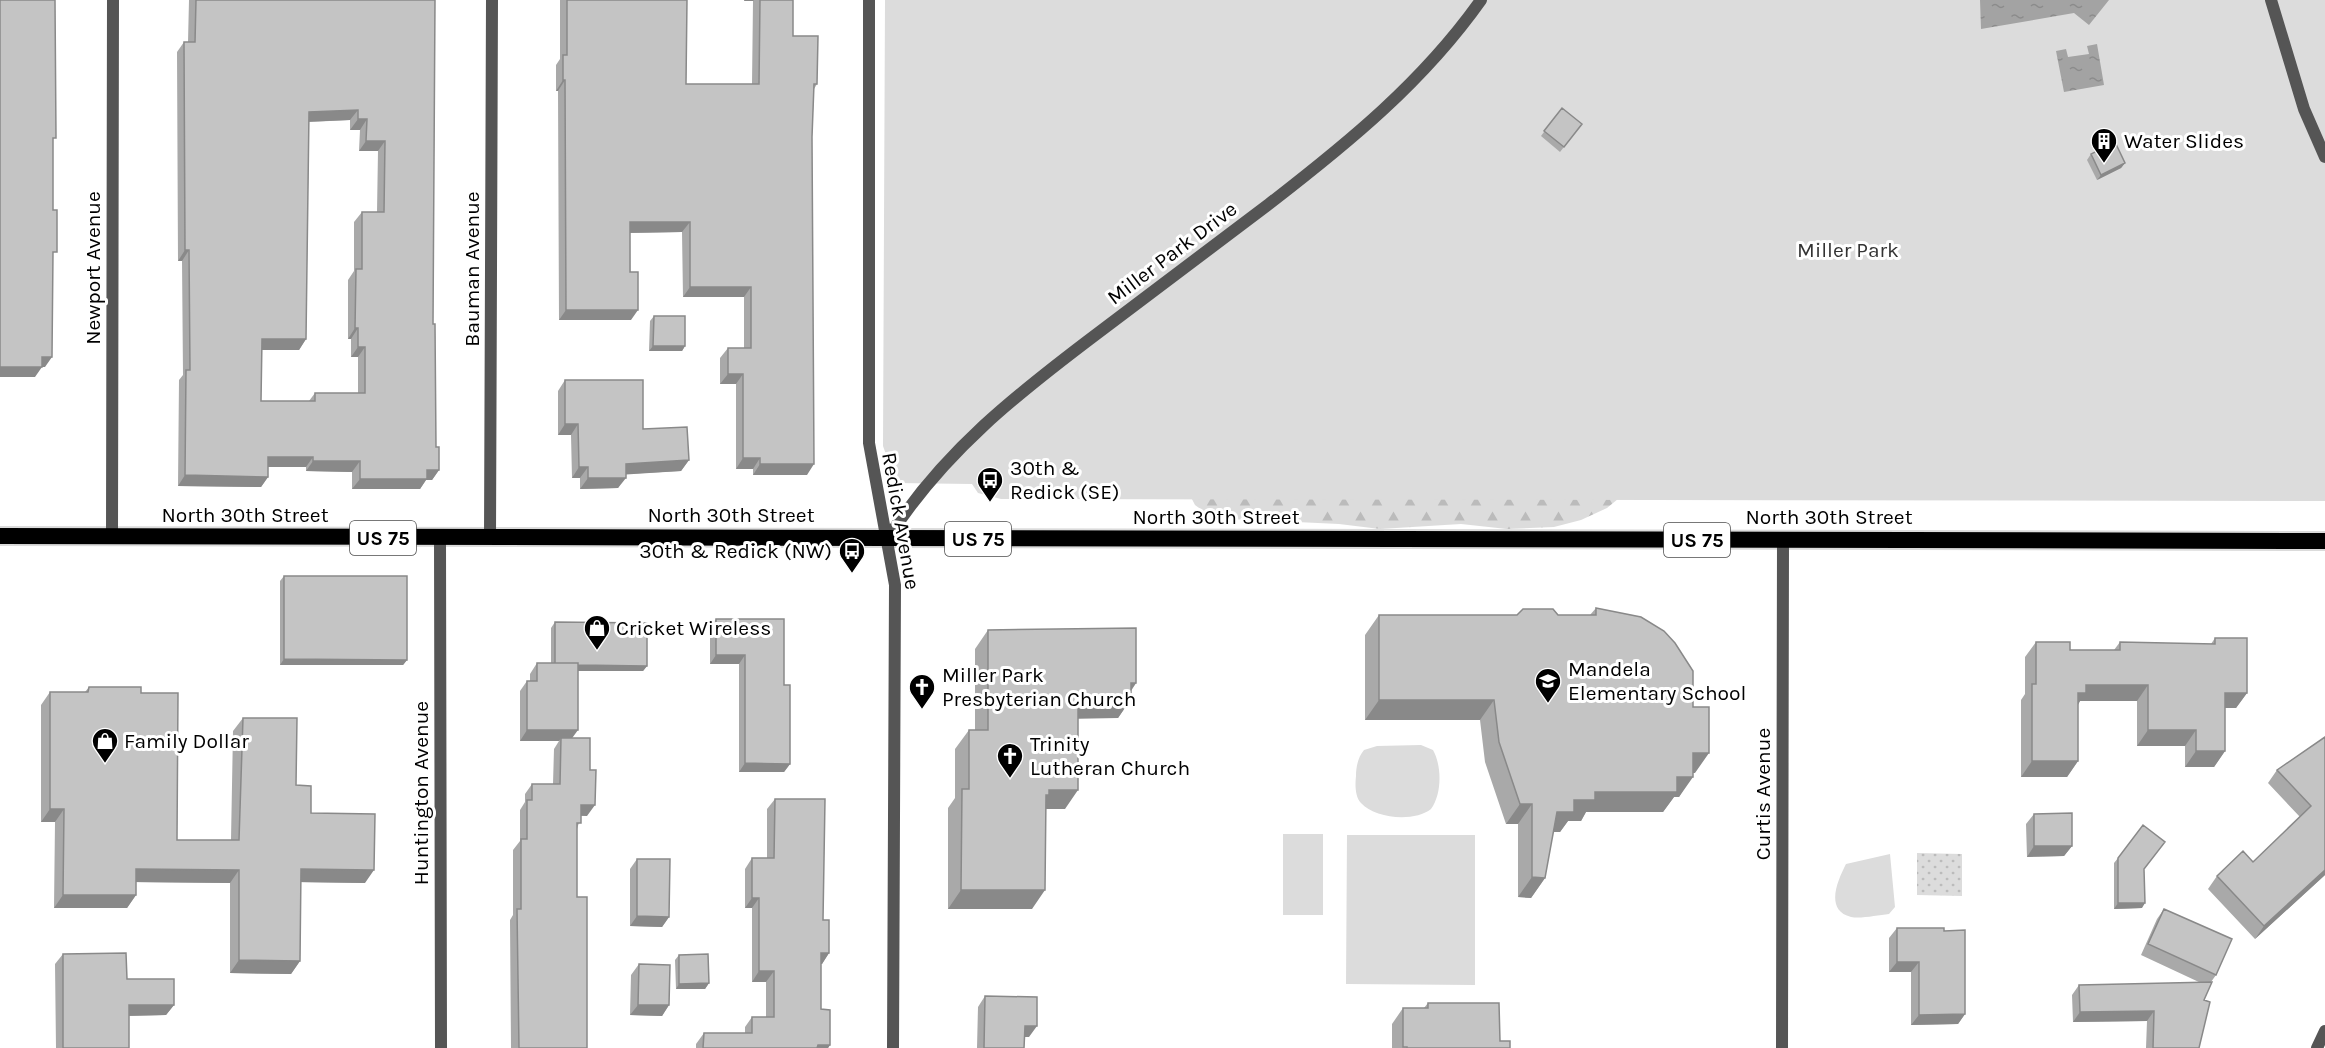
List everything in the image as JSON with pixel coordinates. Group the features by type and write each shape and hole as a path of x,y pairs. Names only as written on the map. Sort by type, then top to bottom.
{"highway":[{"name":"North 30th Street","path":"0,536 2325,541"}],"street":[{"name":"Newport Avenue","path":"112,537 113,0"},
{"name":"Bauman Avenue","path":"490,537 492,0"},
{"name":"Redick Avenue","path":"869,0 868,442 874,483 888,538 895,585 893,1048"},
{"name":"Miller Park Drive","path":"888,538 926,483 986,421 1051,368 1315,168 1366,126 1400,96 1436,59 1481,0"},
{"path":"2271,0 2304,109 2325,157"},
{"name":"Huntington Avenue","path":"440,538 441,1048"},
{"name":"Curtis Avenue","path":"1782,1048 1783,540"},
{"path":"2318,1048 2325,1031"}],"green space":[{"name":"Miller Park","path":"885,0 2325,0 2325,501 1001,499 978,493 972,484 896,483 883,446"},
{"path":"1180,476 1624,494 1607,508 1581,520 1554,527 1507,529 1461,524 1380,529 1339,524 1229,519 1206,513 1195,505"},
{"path":"1421,745 1433,750 1438,764 1439,788 1431,809 1415,816 1395,817 1376,813 1361,803 1357,794 1356,769 1364,750 1377,746"},
{"path":"1283,834 1323,834 1323,915 1283,915"},
{"path":"1347,835 1475,835 1475,985 1346,984"},
{"path":"1917,853 1962,854 1962,896 1917,895"},
{"path":"1890,854 1895,907 1889,914 1870,917 1851,917 1843,913 1835,901 1835,894 1846,864"}],"water":[{"path":"1980,0 2109,0 2089,25 2074,13 1981,29"},
{"path":"2097,44 2104,85 2064,92 2056,51 2066,49 2068,57 2089,54 2087,46"}],"building":[{"path":"0,0 55,0 56,138 53,138 53,210 57,210 57,252 53,252 52,357 42,357 42,367 0,367"},
{"path":"196,0 435,0 433,324 435,324 436,447 439,447 439,470 427,470 427,479 360,479 360,461 313,461 313,457 268,457 268,477 185,475 186,370 190,370 189,250 185,250 184,42 195,42","holes":["358,110 358,119 367,119 366,141 385,141 384,212 362,212 362,269 356,269 355,328 358,328 358,347 365,347 365,393 315,393 315,401 261,401 262,339 306,339 309,112"]},
{"path":"567,0 687,0 686,84 759,84 760,0 793,0 793,36 818,36 817,84 814,84 812,137 814,464 760,464 760,458 743,458 743,374 728,374 728,348 751,348 751,287 690,287 690,222 630,222 630,272 638,272 638,310 566,310 563,55 567,55"},
{"path":"1562,108 1582,124 1564,147 1544,131"},
{"name":"Water Slides","path":"2115,142 2125,163 2101,175 2091,154"},
{"path":"654,316 685,316 685,346 653,346"},
{"path":"565,380 643,380 643,429 687,427 689,460 626,464 626,478 588,478 588,467 579,467 578,424 565,424"},
{"path":"284,576 407,576 407,660 284,659"},
{"path":"1596,608 1641,617 1664,631 1675,643 1693,671 1693,707 1709,707 1709,753 1693,753 1693,777 1677,777 1677,792 1595,792 1595,800 1574,800 1574,812 1557,812 1545,878 1532,877 1532,804 1520,804 1499,742 1494,700 1379,700 1379,615 1517,615 1523,609 1553,609 1558,615 1596,615"},
{"path":"716,619 784,619 784,685 790,685 790,764 745,763 745,655 716,655"},
{"name":"Cricket Wireless","path":"555,622 647,623 647,666 555,663"},
{"name":"Trinity Lutheran Church","path":"1136,628 1136,683 1131,683 1131,699 1078,700 1078,790 1049,790 1049,795 1046,795 1045,890 961,890 962,789 969,789 969,730 988,730 988,630"},
{"path":"2215,638 2247,638 2247,693 2225,693 2225,751 2196,751 2196,730 2148,730 2148,685 2086,685 2086,693 2078,693 2078,761 2032,761 2032,684 2036,684 2036,642 2070,642 2070,650 2120,650 2120,642 2215,644"},
{"path":"537,663 578,663 578,730 527,730 527,681 537,681"},
{"path":"89,687 141,687 141,693 178,693 177,840 239,840 243,718 297,718 296,785 311,786 311,813 375,814 374,870 301,869 300,961 239,960 239,870 136,869 136,895 63,895 64,809 50,809 50,692 88,692"},
{"path":"2325,737 2325,870 2264,926 2217,876 2243,851 2253,862 2311,806 2277,770"},
{"path":"561,738 590,738 590,770 596,770 595,805 581,805 581,823 577,823 577,897 587,897 587,1048 519,1048 517,909 521,909 521,839 527,839 527,800 532,800 532,784 560,784"},
{"path":"775,799 825,799 823,920 829,920 829,953 821,953 821,1009 830,1010 830,1045 818,1045 817,1048 703,1048 704,1033 752,1033 752,1017 774,1017 774,971 759,971 759,898 752,898 752,858 774,858"},
{"path":"2072,813 2072,846 2034,846 2034,814"},
{"path":"2143,825 2165,842 2144,869 2145,903 2118,903 2118,858"},
{"path":"637,859 670,859 669,917 637,916"},
{"path":"2164,909 2232,939 2216,975 2148,944"},
{"path":"1897,928 1965,930 1965,1014 1919,1015 1919,962 1897,962"},
{"path":"126,953 127,979 174,979 174,1005 129,1005 129,1048 63,1048 63,954"},
{"path":"708,954 709,983 679,984 679,955"},
{"path":"639,964 670,965 669,1005 638,1005"},
{"path":"2212,982 2204,1000 2210,1002 2199,1048 2153,1048 2154,1011 2080,1012 2079,985"},
{"path":"985,996 1037,997 1037,1026 1025,1026 1024,1048 984,1048"},
{"path":"1428,1003 1499,1003 1500,1041 1510,1041 1510,1048 1403,1047 1403,1008 1428,1008"}],"place":[{"name":"Water Slides","path":"2104,164"},
{"name":"30th & Redick (SE)","path":"990,503"},
{"name":"30th & Redick (NW)","path":"852,574"},
{"name":"Cricket Wireless","path":"597,651"},
{"name":"Mandela Elementary School","path":"1548,704"},
{"name":"Miller Park Presbyterian Church","path":"922,710"},
{"name":"Family Dollar","path":"105,764"},
{"name":"Trinity Lutheran Church","path":"1010,779"}]}
